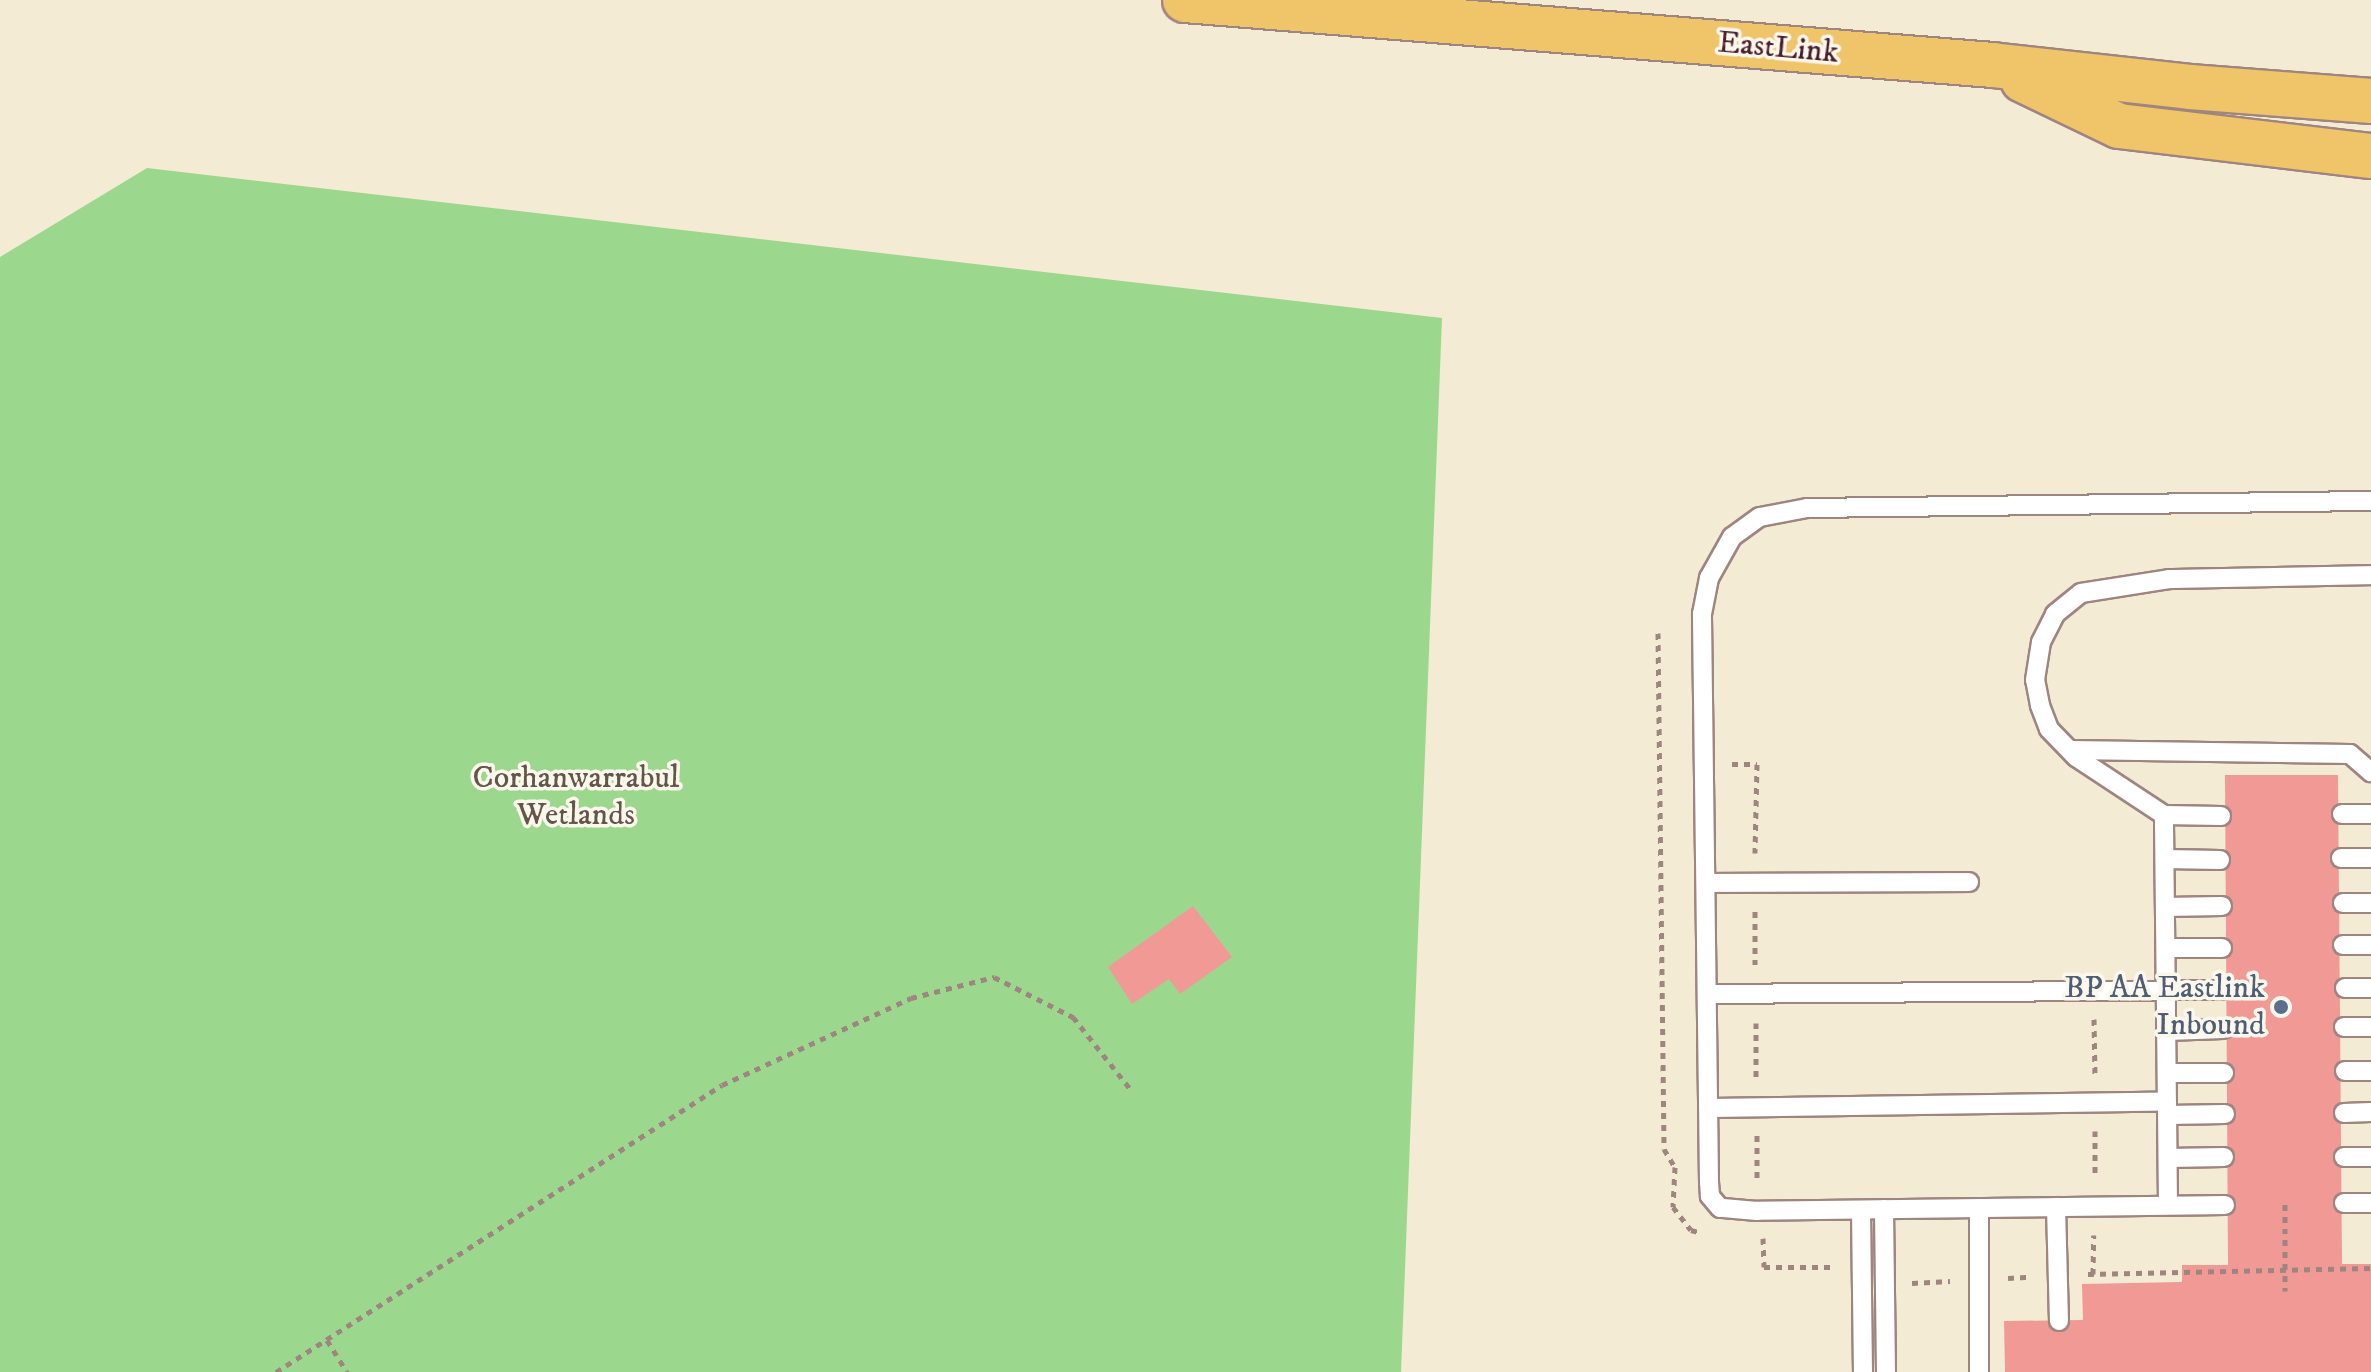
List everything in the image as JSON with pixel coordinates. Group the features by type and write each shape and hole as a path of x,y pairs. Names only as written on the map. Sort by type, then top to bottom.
{"highway":[{"name":"EastLink","path":"1185,0 1992,65 2190,87 2371,101"},
{"path":"1992,65 2119,126 2371,156"}],"lane":[{"path":"2225,1205 1736,1211 1720,1208 1710,1196 1702,614 1709,578 1732,537 1760,517 1807,508 2371,501"},
{"path":"2221,816 2164,815 2121,789 2070,750 2049,729 2035,680 2041,642 2055,614 2081,593 2169,579 2371,575"},
{"path":"2070,750 2350,754 2371,772"},
{"path":"2342,814 2371,814"},
{"path":"2164,815 2168,1205"},
{"path":"2341,858 2371,858"},
{"path":"2165,859 2220,860"},
{"path":"1706,883 1969,882"},
{"path":"2343,903 2371,903"},
{"path":"2165,907 2222,906"},
{"path":"2343,945 2371,945"},
{"path":"2167,948 2222,948"},
{"path":"2345,988 2371,988"},
{"path":"1709,994 2225,990"},
{"path":"2344,1027 2371,1027"},
{"path":"2167,1031 2223,1029"},
{"path":"2345,1071 2371,1071"},
{"path":"2167,1073 2224,1073"},
{"path":"1710,1108 2168,1108 2225,1114"},
{"path":"2344,1113 2371,1112"},
{"path":"2168,1158 2224,1157"},
{"path":"2344,1157 2371,1157"},
{"path":"2344,1203 2371,1203"},
{"path":"2056,1207 2059,1321"},
{"path":"1979,1208 1979,1372"},
{"path":"1884,1209 1886,1372"},
{"path":"1861,1210 1863,1372"}],"path":[{"path":"1660,765 1757,764 1754,883 1757,1211"},
{"path":"276,1372 722,1085 911,998 994,977 1073,1017 1131,1090"},
{"path":"2285,1204 2285,1291"},
{"path":"2286,1269 2371,1268"},
{"path":"327,1340 347,1372"}],"green space":[{"name":"Corhanwarrabul Wetlands","path":"147,168 1442,318 1401,1372 0,1372 0,257"}],"building":[{"path":"2225,775 2338,775 2342,1264 2371,1264 2371,1372 2005,1372 2004,1321 2083,1320 2082,1284 2182,1282 2182,1265 2228,1265"},
{"path":"1193,906 1232,957 1180,994 1169,979 1132,1004 1108,967"}],"place":[{"name":"BP AA Eastlink Inbound","path":"2281,1007"}]}
